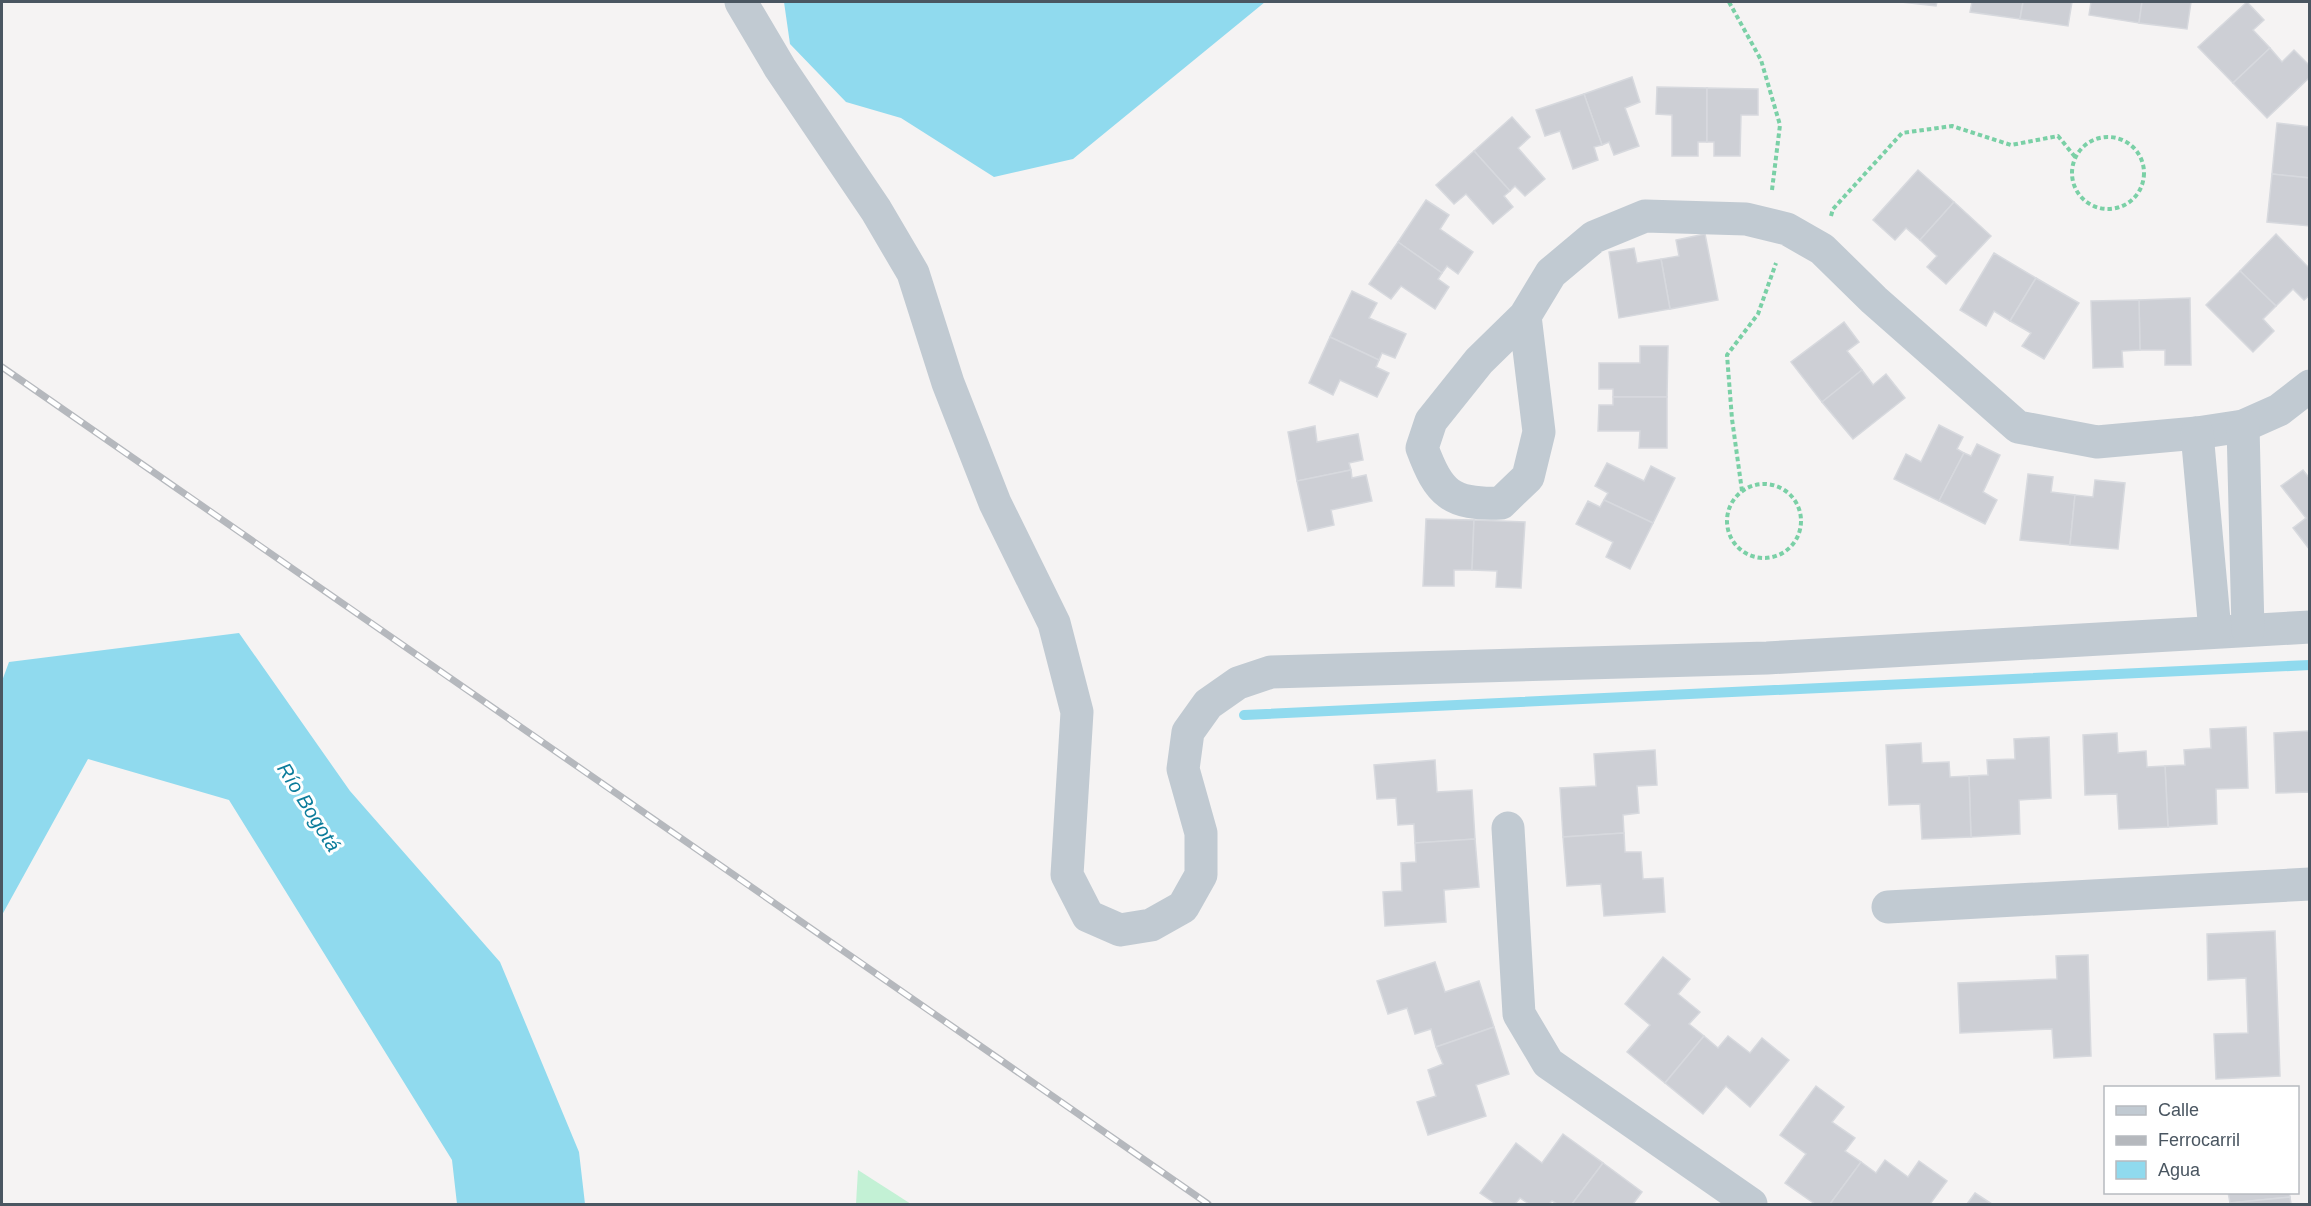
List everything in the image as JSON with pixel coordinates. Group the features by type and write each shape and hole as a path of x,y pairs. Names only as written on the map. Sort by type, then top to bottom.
{"street":[{"path":"741,2 780,68 876,210 913,273 948,384 995,502 1054,623 1077,712 1067,875 1088,916 1120,930 1151,926 1183,907 1201,875 1201,832 1183,769 1188,732 1208,704 1238,683 1271,672 1767,658 2310,627"},
{"path":"1525,316 1539,432 1528,477 1501,503 1478,504 1449,496 1432,474 1422,448 1431,421 1479,361 1525,316 1551,273 1594,237 1644,216 1746,219 1787,229 1822,249 1874,300 2018,427 2097,442 2197,433 2243,426 2279,410 2310,386"},
{"path":"2243,426 2248,630"},
{"path":"2197,433 2215,631"},
{"path":"1508,828 1519,1014 1548,1063 1752,1204"},
{"path":"1888,907 2310,885"}],"path":[{"path":"1729,2 1761,60 1779,125 1772,192 1746,219"},
{"path":"1822,249 1833,209 1902,133 1952,126 2011,145 2058,136 2076,158"},
{"path":"2100,139 2118,139 2129,144 2137,152 2144,172 2139,192 2132,201 2111,209 2087,203 2078,194 2073,183 2076,158 2083,148 2100,139"},
{"path":"1742,491 1732,419 1727,355 1758,314 1787,229"},
{"path":"1767,483 1790,493 1801,513 1798,535 1785,552 1761,558 1749,555 1738,548 1727,525 1728,512 1733,500 1742,491 1754,485 1767,483"}],"green space":[{"path":"858,1170 911,1204 856,1204"}],"water":[{"path":"784,2 1265,2 1073,159 994,177 901,118 846,102 790,44"},
{"name":"Río Bogotá","path":"239,633 350,791 500,962 579,1152 585,1204 457,1204 452,1160 229,800 88,759 2,915 2,681 9,662"}],"building":[{"path":"1901,2 1937,2 1936,6"},
{"path":"1972,2 2023,2 2020,19 1970,12"},
{"path":"2023,2 2072,2 2068,26 2020,19"},
{"path":"2091,2 2142,2 2139,23 2089,15"},
{"path":"2142,2 2191,2 2187,29 2139,23"},
{"path":"2247,2 2264,20 2253,30 2270,48 2233,83 2198,47"},
{"path":"2270,48 2282,62 2294,50 2310,66 2310,77 2267,118 2233,83"},
{"path":"1632,77 1640,102 1625,108 1639,146 1614,155 1609,142 1602,145 1584,94"},
{"path":"1657,87 1707,88 1707,142 1698,142 1698,156 1672,156 1672,115 1656,114"},
{"path":"1707,88 1758,89 1758,115 1741,115 1740,156 1714,156 1714,142 1707,142"},
{"path":"1584,94 1602,145 1594,147 1598,160 1573,169 1560,131 1545,136 1536,110"},
{"path":"1512,117 1530,137 1518,148 1545,179 1525,196 1515,186 1510,191 1474,151"},
{"path":"2277,123 2310,127 2310,178 2272,174"},
{"path":"1474,151 1510,191 1504,196 1513,207 1493,224 1466,194 1454,204 1436,185"},
{"path":"1918,170 1954,202 1920,240 1906,228 1895,240 1873,220"},
{"path":"2272,174 2310,178 2310,226 2267,222"},
{"path":"1426,200 1449,215 1440,229 1473,252 1458,274 1447,266 1442,273 1398,242"},
{"path":"1954,202 1991,236 1946,284 1927,267 1937,256 1920,240"},
{"path":"1705,234 1718,300 1670,309 1661,259 1679,256 1676,240"},
{"path":"2276,234 2310,269 2310,295 2304,300 2293,289 2276,306 2240,271"},
{"path":"1398,242 1442,273 1438,279 1449,287 1435,309 1401,286 1391,299 1369,284"},
{"path":"1634,248 1637,263 1661,259 1670,309 1619,318 1609,252"},
{"path":"1994,253 2036,278 2010,321 1994,311 1986,326 1960,310"},
{"path":"2240,271 2276,306 2263,319 2274,331 2253,352 2206,305"},
{"path":"2036,278 2079,303 2044,359 2022,346 2031,333 2010,321"},
{"path":"1352,291 1377,303 1369,318 1406,334 1395,358 1382,353 1379,360 1330,337"},
{"path":"2190,298 2191,365 2165,365 2165,350 2140,350 2139,300"},
{"path":"2139,300 2140,350 2122,351 2123,367 2093,368 2091,301"},
{"path":"1844,322 1859,342 1847,351 1862,370 1822,402 1791,362"},
{"path":"1330,337 1379,360 1376,367 1389,373 1377,397 1340,380 1333,395 1309,383"},
{"path":"1640,346 1668,346 1667,397 1613,397 1613,389 1599,389 1599,363 1640,363"},
{"path":"1862,370 1873,385 1886,374 1905,398 1853,439 1822,402"},
{"path":"1613,397 1667,397 1667,448 1639,448 1640,431 1598,431 1599,405 1613,405"},
{"path":"1939,425 1963,437 1957,449 1964,453 1939,501 1894,479 1906,454 1921,462"},
{"path":"1315,426 1317,442 1358,434 1363,460 1349,463 1351,470 1297,481 1288,432"},
{"path":"1977,444 2000,455 1983,492 1997,500 1985,524 1939,501 1964,453 1971,456"},
{"path":"1607,463 1644,481 1651,466 1675,478 1653,523 1604,500 1608,493 1595,486"},
{"path":"1351,470 1352,478 1366,475 1372,501 1331,510 1334,525 1308,531 1297,481"},
{"path":"2303,470 2310,479 2310,550 2293,528 2306,518 2281,486"},
{"path":"2028,474 2053,477 2051,492 2075,495 2070,545 2020,540"},
{"path":"2095,480 2125,483 2118,549 2070,545 2075,495 2093,497"},
{"path":"1604,500 1653,523 1630,569 1606,557 1613,542 1576,524 1588,501 1600,507"},
{"path":"1426,519 1474,520 1472,570 1454,570 1454,586 1423,586"},
{"path":"1474,520 1525,522 1521,588 1496,587 1497,571 1472,570"},
{"path":"2246,727 2248,788 2216,789 2217,824 2168,827 2165,766 2185,765 2184,750 2211,748 2210,729"},
{"path":"2309,731 2310,813 2309,792 2276,793 2274,733"},
{"path":"2117,733 2118,753 2146,751 2147,767 2165,766 2168,827 2119,829 2117,794 2085,795 2083,735"},
{"path":"2049,737 2051,798 2019,800 2020,834 1971,837 1969,776 1988,775 1987,760 2015,759 2014,739"},
{"path":"1921,743 1922,763 1949,762 1950,777 1969,776 1971,837 1922,839 1920,804 1889,805 1886,745"},
{"path":"1655,750 1657,785 1637,786 1639,813 1623,815 1624,833 1563,837 1560,788 1596,786 1594,754"},
{"path":"1435,760 1437,792 1472,790 1475,839 1415,843 1414,824 1398,825 1396,798 1377,799 1374,765"},
{"path":"1624,833 1625,852 1641,852 1643,879 1663,878 1665,912 1604,916 1601,884 1567,886 1563,837"},
{"path":"1475,839 1479,887 1444,890 1446,922 1385,926 1383,892 1402,891 1401,863 1416,862 1415,843"},
{"path":"2275,931 2280,1076 2216,1079 2214,1034 2248,1033 2246,978 2208,980 2207,934"},
{"path":"2088,955 2091,1056 2054,1058 2052,1029 1960,1033 1958,983 2057,979 2056,956"},
{"path":"1663,957 1690,979 1678,994 1700,1012 1689,1024 1704,1036 1665,1083 1627,1052 1650,1025 1625,1004"},
{"path":"1435,962 1445,992 1479,981 1494,1027 1436,1047 1431,1029 1415,1034 1407,1008 1388,1014 1377,981"},
{"path":"1494,1027 1509,1074 1476,1085 1486,1116 1428,1135 1417,1102 1436,1096 1428,1070 1443,1064 1436,1047"},
{"path":"1704,1036 1718,1048 1728,1036 1750,1053 1762,1038 1789,1060 1750,1107 1726,1086 1703,1114 1665,1083"},
{"path":"1816,1086 1844,1107 1832,1122 1855,1138 1845,1151 1861,1162 1830,1204 1815,1204 1785,1183 1806,1154 1780,1135"},
{"path":"1563,1134 1603,1163 1572,1204 1557,1204 1552,1201 1549,1204 1529,1204 1520,1198 1515,1204 1496,1204 1480,1193 1516,1143 1542,1163"},
{"path":"1885,1160 1908,1177 1919,1161 1947,1181 1930,1204 1830,1204 1861,1162 1876,1173"},
{"path":"1603,1163 1642,1192 1633,1204 1572,1204"},
{"path":"1975,1193 1992,1204 1967,1204"},
{"path":"2228,1194 2289,1194 2290,1197 2230,1203"},
{"path":"2290,1197 2291,1204 2230,1204 2230,1203"}],"waterway":[{"path":"1244,715 2310,665"}],"railway":[{"path":"2,367 1208,1204"}]}
